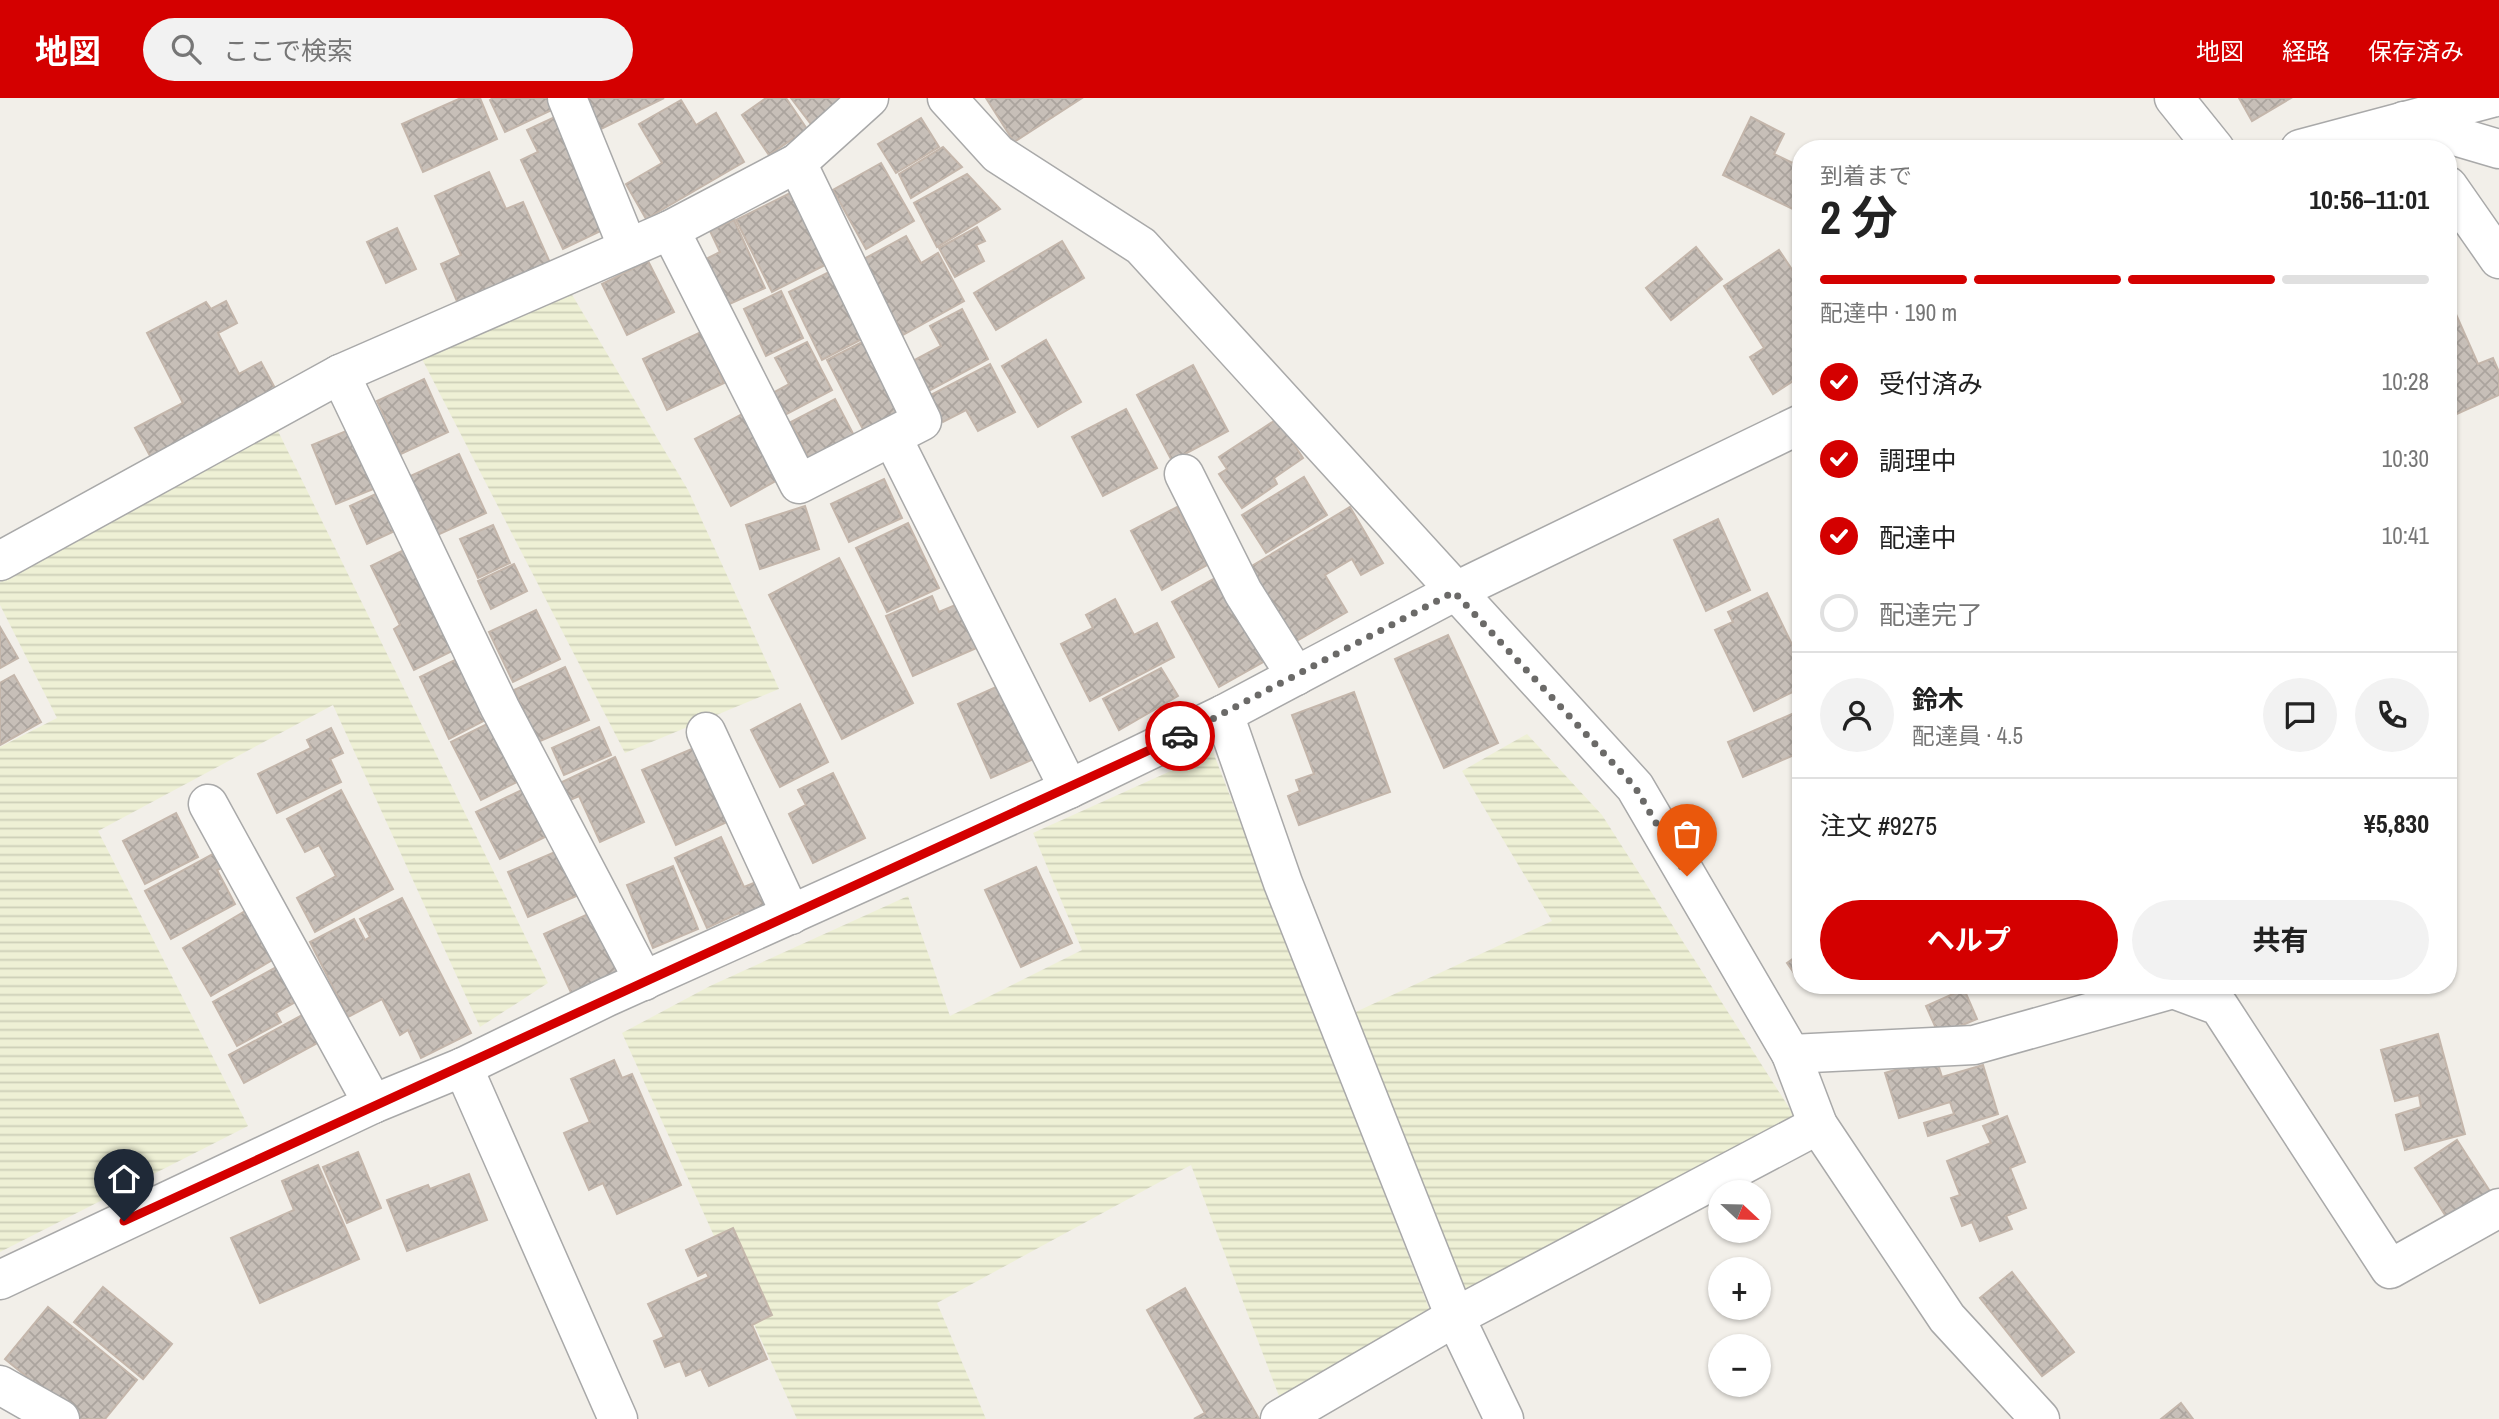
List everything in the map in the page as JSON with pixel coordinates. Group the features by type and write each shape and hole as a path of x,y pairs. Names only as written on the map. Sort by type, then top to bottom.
{"street":[{"path":"567,98 628,248"},
{"path":"0,561 340,374 670,230 797,163 869,98"},
{"path":"947,98 998,154 1141,246 1454,592 1635,787 1791,1054 1818,1125 1947,1318 2040,1419"},
{"path":"2174,98 2209,140"},
{"path":"2336,140 2492,98"},
{"path":"2407,122 2499,149"},
{"path":"670,230 799,484 893,439 922,421 797,163"},
{"path":"2457,199 2499,259"},
{"path":"340,374 500,708 644,981"},
{"path":"0,1280 373,1104 463,1067 644,981 1069,789 1224,714 1454,592 1792,428"},
{"path":"893,439 1069,789"},
{"path":"1184,474 1242,593 1296,676"},
{"path":"1224,714 1283,883 1455,1317 1504,1419"},
{"path":"706,732 791,915"},
{"path":"208,804 373,1104"},
{"path":"1791,1054 1974,1045 2148,994"},
{"path":"2189,994 2219,1006 2390,1269 2499,1208"},
{"path":"463,1067 618,1419"},
{"path":"1280,1419 1455,1317 1818,1125"},
{"path":"0,1385 60,1419"}],"green space":[{"path":"571,293 688,490 779,689 625,753 421,357"},
{"path":"276,427 548,983 480,1027 333,705 98,831 248,1126 0,1252 0,747 57,718 0,605 0,582"},
{"path":"1527,734 1602,815 1797,1120 1464,1299 1347,1016 1552,921 1462,771"},
{"path":"1213,752 1432,1316 1279,1396 1191,1165 937,1303 986,1419 797,1419 622,1033 710,986 908,896 950,1016 1082,950 1033,833"}],"building":[{"path":"461,98 480,98 497,139 423,172 402,124"},
{"path":"554,98 558,107 505,132 490,100"},
{"path":"578,98 664,98 595,132"},
{"path":"766,98 786,98 807,129 769,155 742,115"},
{"path":"791,98 854,98 814,128"},
{"path":"986,98 1082,98 1014,142"},
{"path":"2239,98 2291,98 2252,121"},
{"path":"681,100 696,125 716,113 744,162 646,219 626,184 662,163 639,124"},
{"path":"559,115 611,226 563,249 521,160 538,152 527,130"},
{"path":"1751,117 1784,134 1774,154 1792,163 1792,209 1723,175"},
{"path":"921,118 939,147 896,173 878,144"},
{"path":"943,147 962,167 911,198 899,174"},
{"path":"881,163 914,221 866,249 833,190"},
{"path":"489,172 506,209 523,202 551,265 459,306 441,264 461,255 435,196"},
{"path":"967,174 1000,209 937,247 914,203"},
{"path":"792,192 827,264 772,292 736,220"},
{"path":"734,220 765,288 723,307 702,261 720,252 710,231"},
{"path":"977,227 985,241 976,245 984,261 955,277 939,248"},
{"path":"397,228 416,269 386,283 367,242"},
{"path":"906,236 921,263 938,253 964,301 903,335 862,260"},
{"path":"1062,241 1084,278 996,330 974,293"},
{"path":"1696,247 1722,279 1671,320 1646,288"},
{"path":"1779,250 1792,270 1792,382 1773,394 1750,357 1764,348 1724,286"},
{"path":"648,261 674,312 627,335 602,284"},
{"path":"829,272 862,339 822,360 789,292"},
{"path":"781,291 803,338 766,356 744,309"},
{"path":"226,301 237,323 218,333 239,374 261,362 282,401 156,467 135,428 183,403 147,333 206,302 211,309"},
{"path":"962,309 988,359 927,392 911,362 941,346 930,326"},
{"path":"2457,317 2478,364 2493,358 2499,372 2499,395 2457,414"},
{"path":"701,332 724,383 667,410 643,359"},
{"path":"866,340 907,418 868,439 827,360"},
{"path":"1046,340 1081,402 1038,427 1002,366"},
{"path":"807,342 832,390 783,416 771,394 789,384 775,358"},
{"path":"990,364 1015,412 978,431 966,410 943,422 929,396"},
{"path":"1193,365 1228,431 1172,461 1137,395"},
{"path":"424,379 448,432 401,454 377,401"},
{"path":"835,399 859,445 814,469 791,422"},
{"path":"1126,409 1157,468 1103,496 1072,437"},
{"path":"746,412 781,478 731,506 695,439"},
{"path":"1277,419 1303,458 1274,478 1277,484 1242,508 1219,474 1227,469 1219,457"},
{"path":"356,427 381,486 336,504 312,445"},
{"path":"459,454 486,513 433,537 406,478"},
{"path":"1304,477 1327,515 1266,553 1242,515"},
{"path":"884,479 902,518 849,542 831,504"},
{"path":"382,491 399,529 367,544 350,506"},
{"path":"805,506 819,549 760,569 746,525"},
{"path":"1177,507 1207,565 1162,590 1131,531"},
{"path":"1350,507 1383,563 1361,575 1352,559 1325,575 1347,612 1295,642 1250,567"},
{"path":"1718,519 1750,590 1706,611 1674,540"},
{"path":"908,523 939,588 887,612 856,548"},
{"path":"493,525 510,563 478,578 460,539"},
{"path":"408,548 456,649 414,670 394,629 400,625 371,566"},
{"path":"839,558 913,703 842,739 769,595"},
{"path":"514,564 527,591 491,609 478,581"},
{"path":"1217,577 1274,656 1219,687 1172,602"},
{"path":"1767,593 1792,644 1792,692 1754,711 1715,630 1733,622 1728,612"},
{"path":"932,596 939,612 960,603 981,646 913,676 886,616"},
{"path":"1115,599 1134,635 1157,623 1174,657 1090,701 1061,644 1093,628 1086,615"},
{"path":"536,610 560,659 513,682 489,632"},
{"path":"0,627 18,658 0,668"},
{"path":"1448,635 1498,743 1444,768 1395,659"},
{"path":"461,657 491,717 449,739 420,677"},
{"path":"565,667 589,720 538,742 514,690"},
{"path":"1161,668 1178,696 1119,730 1103,699"},
{"path":"14,675 41,722 0,745 0,683"},
{"path":"1005,683 1038,757 991,778 958,704"},
{"path":"1354,692 1390,792 1299,825 1288,796 1300,791 1296,780 1314,774 1292,715"},
{"path":"800,704 828,762 780,787 751,730"},
{"path":"1792,714 1792,756 1743,777 1728,742"},
{"path":"497,719 525,778 481,800 451,742"},
{"path":"599,727 611,755 564,775 552,748"},
{"path":"331,728 343,753 330,759 341,782 277,813 258,774 311,748 307,740"},
{"path":"694,748 727,822 676,845 642,770"},
{"path":"615,757 644,822 600,842 579,796 568,801 560,783"},
{"path":"833,773 865,838 813,863 789,814 806,805 798,790"},
{"path":"530,786 553,833 500,859 476,812"},
{"path":"341,790 393,889 315,932 297,898 336,876 319,845 305,852 287,819"},
{"path":"176,813 198,857 145,884 123,841"},
{"path":"721,837 744,887 761,880 773,907 743,921 739,913 707,928 675,858"},
{"path":"562,849 581,894 528,917 508,872"},
{"path":"220,850 228,865 217,870 235,904 171,939 145,891"},
{"path":"673,866 698,929 653,948 627,885"},
{"path":"1036,867 1072,943 1021,967 985,890"},
{"path":"402,898 471,1033 421,1058 408,1030 400,1035 382,999 348,1017 310,942 354,919 365,940 370,937 360,919"},
{"path":"597,910 620,978 574,999 544,934"},
{"path":"245,911 274,959 211,996 183,948"},
{"path":"278,966 297,1001 276,1013 281,1022 237,1046 213,1002"},
{"path":"1953,994 1966,994 1977,1019 1939,1035 1926,1006"},
{"path":"304,1014 319,1042 244,1083 229,1055"},
{"path":"2438,1034 2465,1134 2405,1150 2396,1115 2421,1107 2419,1095 2395,1101 2381,1050"},
{"path":"1936,1058 1942,1077 1983,1065 1998,1114 1928,1136 1924,1123 1954,1114 1950,1102 1899,1118 1885,1073"},
{"path":"614,1060 622,1078 632,1074 681,1185 617,1214 603,1183 589,1190 564,1133 590,1122 571,1079"},
{"path":"2007,1116 2025,1162 2010,1168 2026,1208 2006,1216 2012,1229 1980,1241 1972,1222 1962,1226 1951,1198 1960,1195 1947,1161 1991,1143 1983,1126"},
{"path":"2457,1140 2491,1193 2449,1221 2415,1168"},
{"path":"358,1152 381,1208 347,1223 323,1167"},
{"path":"318,1165 359,1259 260,1303 231,1238 294,1210 282,1181"},
{"path":"469,1174 487,1220 407,1251 387,1200 428,1185 430,1189"},
{"path":"733,1228 772,1315 752,1325 767,1359 709,1386 701,1369 686,1376 680,1361 665,1367 654,1341 664,1337 648,1304 709,1277 706,1272 698,1276 686,1250"},
{"path":"2012,1272 2074,1352 2042,1376 1980,1298"},
{"path":"103,1287 172,1344 143,1379 74,1322"},
{"path":"1185,1288 1259,1419 1194,1419 1205,1413 1147,1310"},
{"path":"48,1307 137,1380 105,1419 79,1419 5,1359"},
{"path":"2181,1403 2193,1419 2161,1419"}],"way so far":[{"path":"1180,736 1454,592 1635,787 1687,876"}],"route":[{"path":"124,1221 373,1104 463,1067 607,997 1069,789 1180,736"}]}
